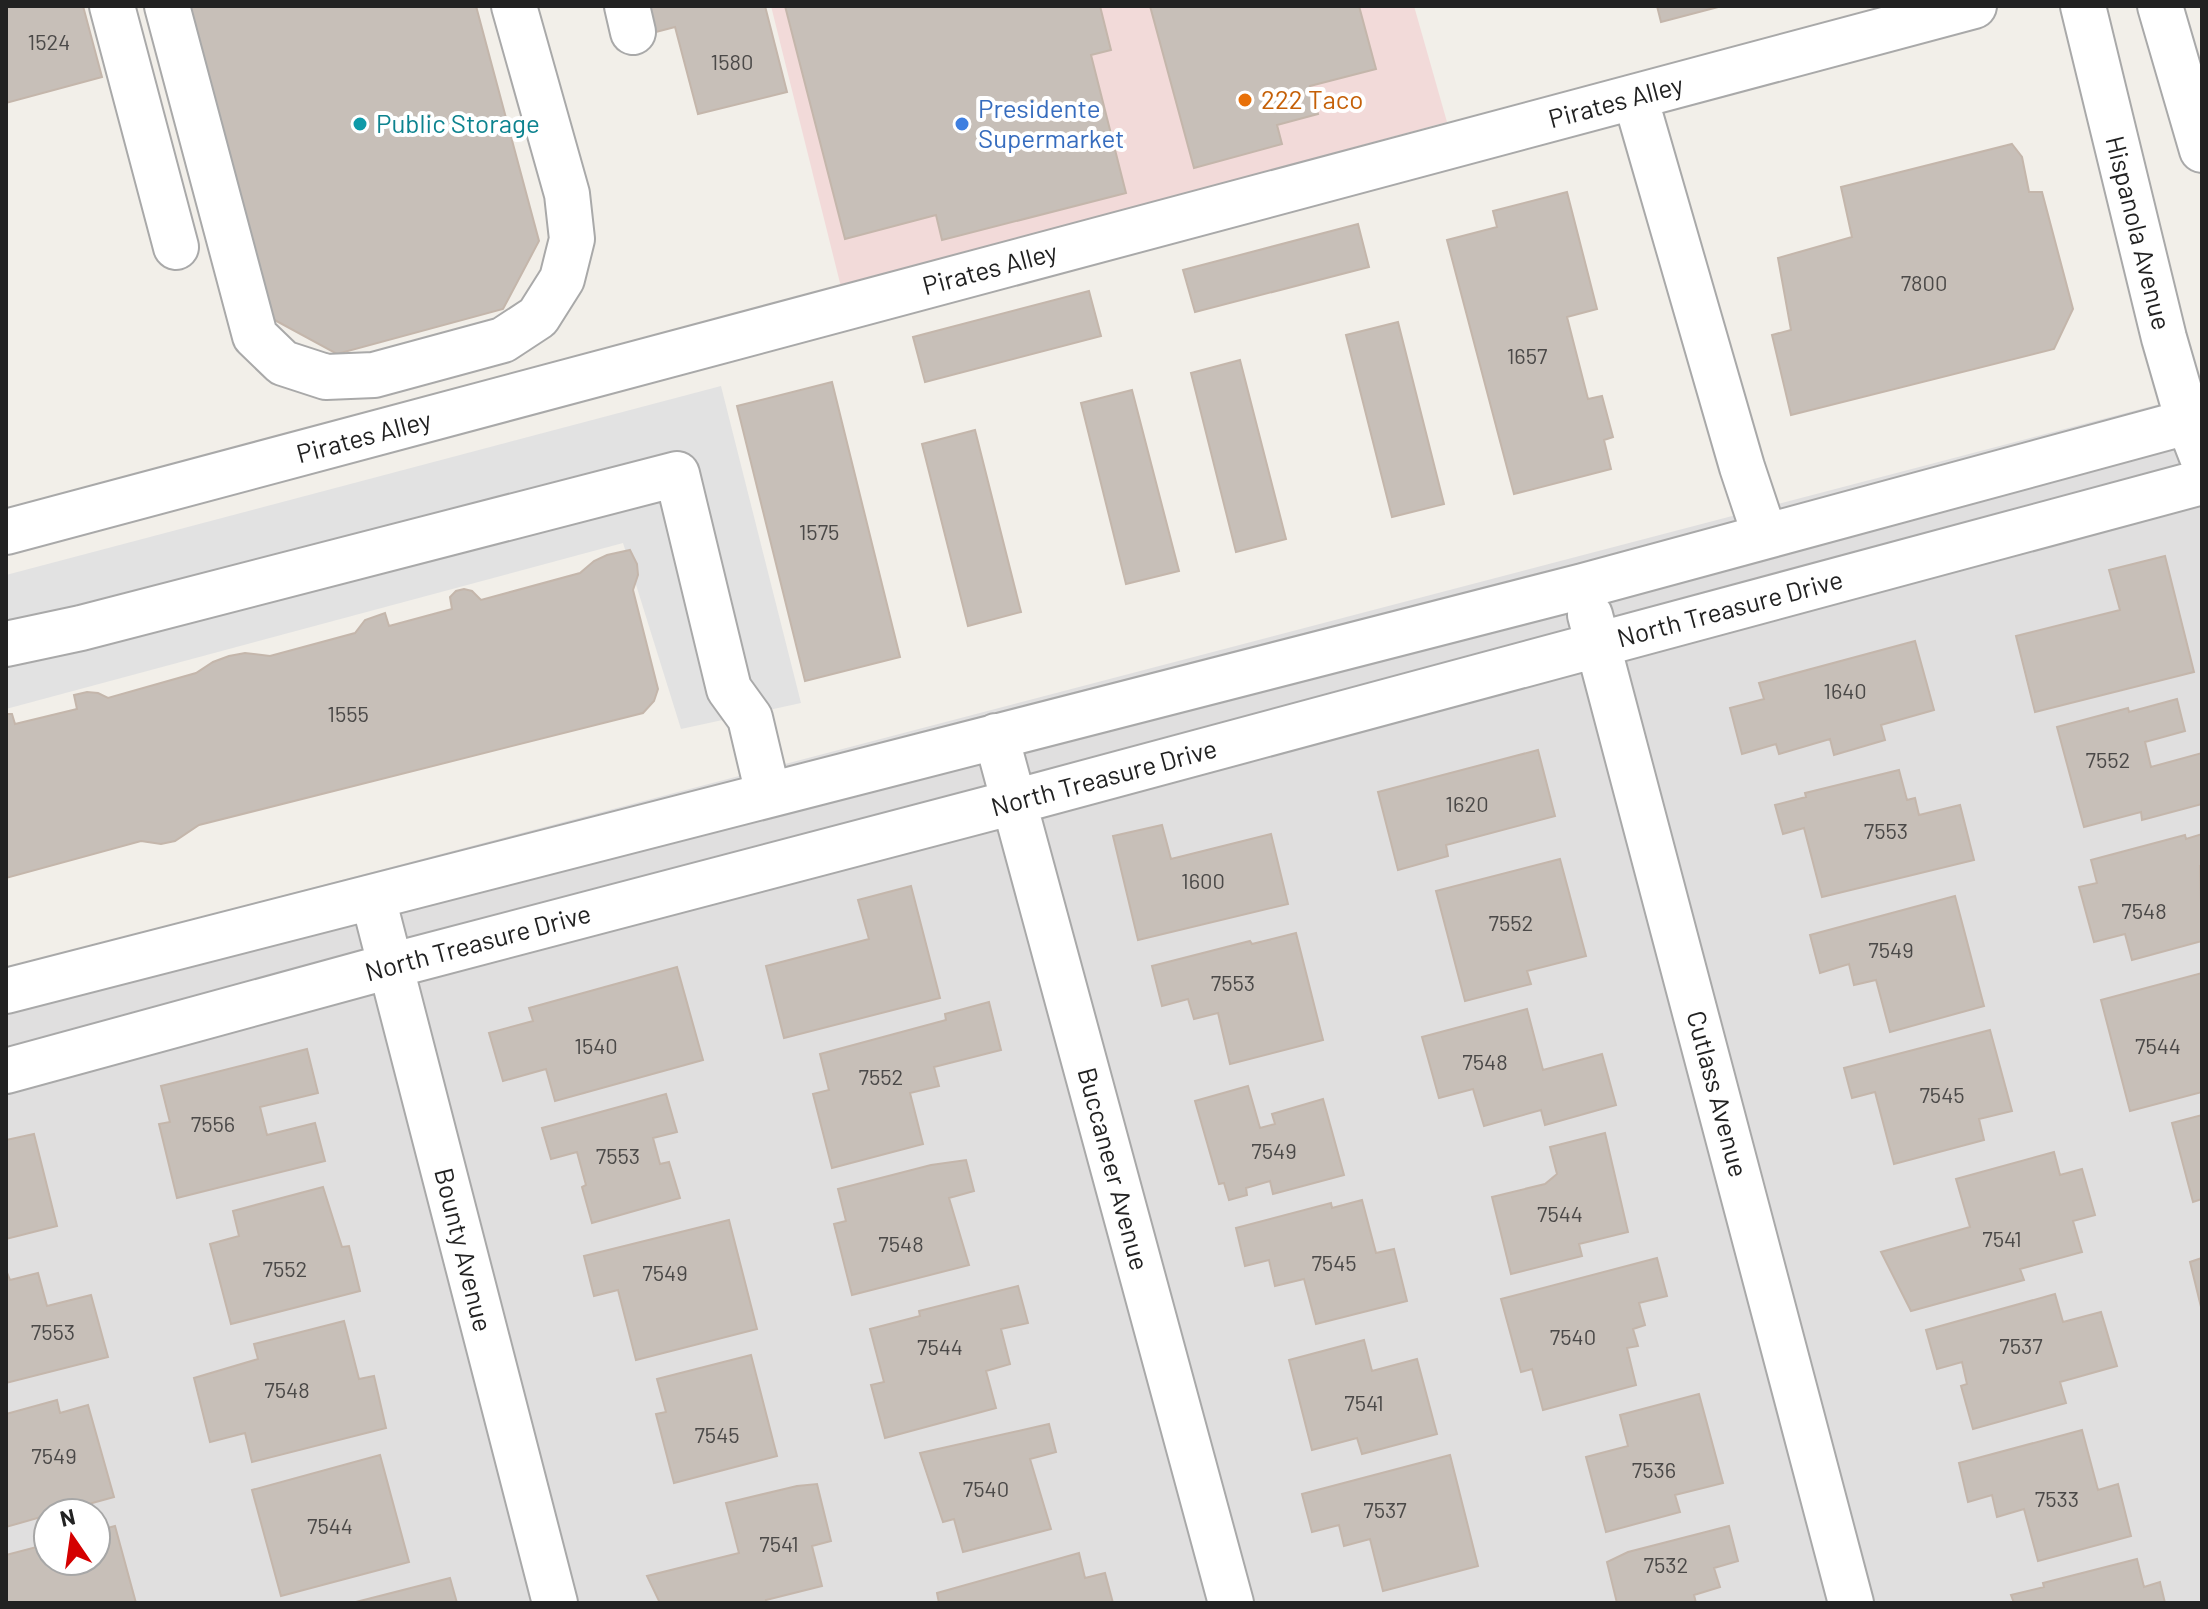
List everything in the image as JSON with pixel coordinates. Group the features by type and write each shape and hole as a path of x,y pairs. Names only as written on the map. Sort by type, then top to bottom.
{"street":[{"path":"112,6 176,247"},
{"path":"167,6 255,336 283,363 326,377 374,375 503,340 538,317 562,279 572,239 567,194 514,6"},
{"name":"Pirates Alley","path":"6,532 1974,6"},
{"path":"2160,6 2202,150"},
{"name":"Hispanola Avenue","path":"2096,9 2164,338 2197,432"},
{"path":"1635,97 1742,467 1765,536"},
{"path":"6,991 1583,586 1765,536 2197,432"},
{"path":"6,644 81,628 677,474 729,689 750,718 768,794"},
{"name":"North Treasure Drive","path":"6,1071 2202,482"},
{"name":"Cutlass Avenue","path":"1583,586 1851,1603"},
{"name":"Buccaneer Avenue","path":"996,736 1231,1603"},
{"name":"Bounty Avenue","path":"373,898 555,1603"}],"shaded area":[{"path":"771,6 1414,6 1447,122 841,287"},
{"path":"721,386 801,703 681,729 623,543 6,709 6,575"},
{"path":"2202,393 2202,1603 6,1603 6,968"}],"building":[{"path":"83,6 102,77 6,103 6,7"},
{"name":"Public Storage","path":"180,6 476,6 539,241 503,309 337,354 269,317"},
{"path":"645,6 765,6 787,92 698,114 675,27 652,33"},
{"name":"Presidente Supermarket","path":"785,6 1100,6 1111,50 1091,55 1126,193 942,240 936,215 845,239"},
{"name":"222 Taco","path":"1150,6 1359,6 1376,69 1310,86 1318,114 1277,125 1282,144 1194,168"},
{"path":"1657,6 1722,6 1661,22"},
{"path":"2012,144 2022,157 2029,192 2042,192 2073,309 2054,349 1791,415 1772,335 1791,330 1778,258 1852,237 1841,187"},
{"path":"1567,192 1597,309 1567,317 1588,399 1602,396 1613,437 1604,440 1611,469 1514,494 1447,240 1497,227 1493,211"},
{"path":"1358,224 1369,267 1195,312 1183,270"},
{"path":"1089,291 1101,336 925,382 913,337"},
{"path":"1398,322 1444,504 1392,517 1346,335"},
{"path":"1240,360 1286,539 1236,552 1191,373"},
{"path":"832,382 900,657 805,681 737,406"},
{"path":"1132,390 1179,571 1126,584 1081,403"},
{"path":"975,430 1021,612 968,626 922,444"},
{"path":"630,550 637,564 638,575 633,590 658,689 654,701 643,713 199,825 175,841 161,844 141,841 6,878 6,714 12,714 15,724 77,709 74,695 87,692 108,698 196,673 229,656 245,653 270,656 355,633 365,620 385,613 389,626 452,609 450,597 456,591 472,591 481,600 580,573 607,555"},
{"path":"2165,556 2194,672 2035,712 2016,636 2120,610 2109,570"},
{"path":"1915,641 1934,710 1881,725 1885,740 1834,755 1830,739 1779,754 1776,744 1742,754 1730,708 1764,699 1759,683"},
{"path":"2177,699 2185,731 2145,742 2151,767 2202,753 2202,804 2142,820 2141,812 2084,827 2057,727"},
{"path":"1538,750 1555,816 1446,845 1448,856 1398,870 1378,792"},
{"path":"1899,770 1907,800 1915,798 1919,815 1960,805 1974,860 1822,897 1804,828 1783,834 1775,805 1806,797 1805,793"},
{"path":"1162,825 1171,859 1271,834 1288,904 1138,940 1113,836"},
{"path":"2202,834 2202,941 2132,960 2125,934 2094,942 2079,887 2097,883 2091,860 2185,835 2186,839"},
{"path":"1560,859 1586,956 1527,971 1531,984 1465,1001 1436,891"},
{"path":"911,886 940,998 784,1038 766,966 869,939 858,900"},
{"path":"1955,896 1984,1006 1890,1032 1876,980 1854,985 1849,964 1820,973 1810,935"},
{"path":"1296,933 1323,1040 1230,1064 1218,1013 1194,1019 1188,999 1162,1006 1152,966 1250,941 1252,944"},
{"path":"677,967 703,1060 555,1101 546,1069 503,1081 489,1033 533,1021 529,1008"},
{"path":"2202,973 2202,1092 2130,1111 2101,1000"},
{"path":"989,1002 1001,1050 934,1067 939,1086 910,1093 923,1144 832,1168 813,1094 829,1090 820,1054 946,1020 945,1014"},
{"path":"1527,1009 1543,1070 1602,1054 1616,1105 1545,1125 1541,1110 1484,1126 1473,1089 1439,1098 1422,1037"},
{"path":"1990,1030 2012,1111 1979,1119 1984,1140 1894,1164 1875,1092 1852,1098 1844,1068"},
{"path":"307,1049 318,1093 260,1107 267,1135 315,1123 325,1161 177,1198 159,1124 170,1122 161,1086"},
{"path":"1248,1086 1260,1128 1275,1124 1272,1114 1323,1099 1344,1175 1273,1194 1270,1181 1246,1188 1247,1195 1229,1200 1224,1183 1219,1184 1195,1101"},
{"path":"666,1094 677,1132 653,1138 660,1164 669,1162 680,1198 592,1223 577,1152 551,1159 542,1128"},
{"path":"2202,1115 2202,1199 2193,1202 2172,1123"},
{"path":"1605,1133 1628,1232 1579,1244 1582,1256 1511,1274 1492,1197 1545,1184 1557,1174 1550,1147"},
{"path":"34,1134 57,1226 6,1239 6,1140"},
{"path":"2054,1152 2060,1175 2082,1169 2095,1215 2073,1221 2082,1252 2020,1269 2024,1280 1911,1311 1881,1252 1970,1227 1956,1179"},
{"path":"966,1160 974,1191 949,1198 969,1265 852,1295 834,1224 846,1221 838,1189 931,1165"},
{"path":"323,1187 342,1247 349,1246 360,1291 231,1324 210,1244 239,1236 233,1211"},
{"path":"1362,1200 1376,1253 1394,1249 1407,1301 1316,1324 1304,1279 1275,1286 1269,1260 1245,1266 1236,1228 1331,1203 1332,1208"},
{"path":"729,1220 757,1329 636,1360 618,1290 594,1296 584,1256"},
{"path":"1657,1258 1667,1296 1639,1303 1645,1325 1633,1329 1638,1346 1627,1348 1636,1385 1543,1410 1532,1369 1521,1372 1501,1299"},
{"path":"2202,1258 2202,1311 2190,1262"},
{"path":"6,1270 10,1280 38,1273 47,1306 91,1295 108,1357 6,1383"},
{"path":"1018,1286 1028,1323 1001,1329 1010,1364 986,1371 996,1408 885,1438 871,1385 884,1382 870,1329 920,1316 919,1311"},
{"path":"2055,1294 2063,1322 2101,1312 2117,1366 2060,1382 2066,1403 1973,1429 1961,1386 1967,1384 1962,1362 1937,1369 1926,1330"},
{"path":"344,1321 359,1379 374,1376 386,1428 252,1462 245,1433 210,1442 194,1378 258,1359 254,1344"},
{"path":"1364,1340 1372,1371 1417,1359 1437,1434 1362,1454 1357,1438 1312,1450 1289,1360"},
{"path":"751,1355 777,1456 674,1483 656,1414 666,1412 657,1379"},
{"path":"1699,1394 1723,1483 1675,1495 1680,1512 1606,1532 1586,1457 1628,1446 1620,1415"},
{"path":"57,1400 60,1413 88,1405 114,1497 32,1497 32,1520 6,1527 6,1414"},
{"path":"1049,1424 1056,1452 1030,1459 1051,1529 963,1552 954,1519 943,1522 920,1453"},
{"path":"2082,1430 2098,1490 2118,1484 2131,1536 2038,1561 2024,1509 1997,1517 1992,1495 1968,1502 1959,1463"},
{"path":"380,1455 409,1562 281,1596 252,1490"},
{"path":"1450,1455 1478,1566 1383,1591 1370,1539 1344,1546 1339,1525 1312,1532 1302,1494"},
{"path":"817,1484 831,1541 812,1546 822,1586 766,1600 767,1603 660,1603 647,1576 739,1553 726,1503"},
{"path":"115,1526 136,1603 7,1603 6,1555 32,1548 32,1577 112,1577 112,1527"},
{"path":"1729,1526 1738,1561 1714,1568 1720,1587 1694,1595 1696,1603 1617,1603 1607,1562 1628,1552"},
{"path":"1079,1553 1085,1578 1105,1573 1113,1603 939,1603 937,1593"},
{"path":"2137,1559 2144,1587 2160,1582 2165,1603 2014,1603 2011,1595 2044,1587 2043,1583"},
{"path":"450,1578 457,1603 352,1603"}],"place":[{"name":"222 Taco","path":"1245,100"},
{"name":"Public Storage","path":"360,124"},
{"name":"Presidente Supermarket","path":"962,124"}]}
